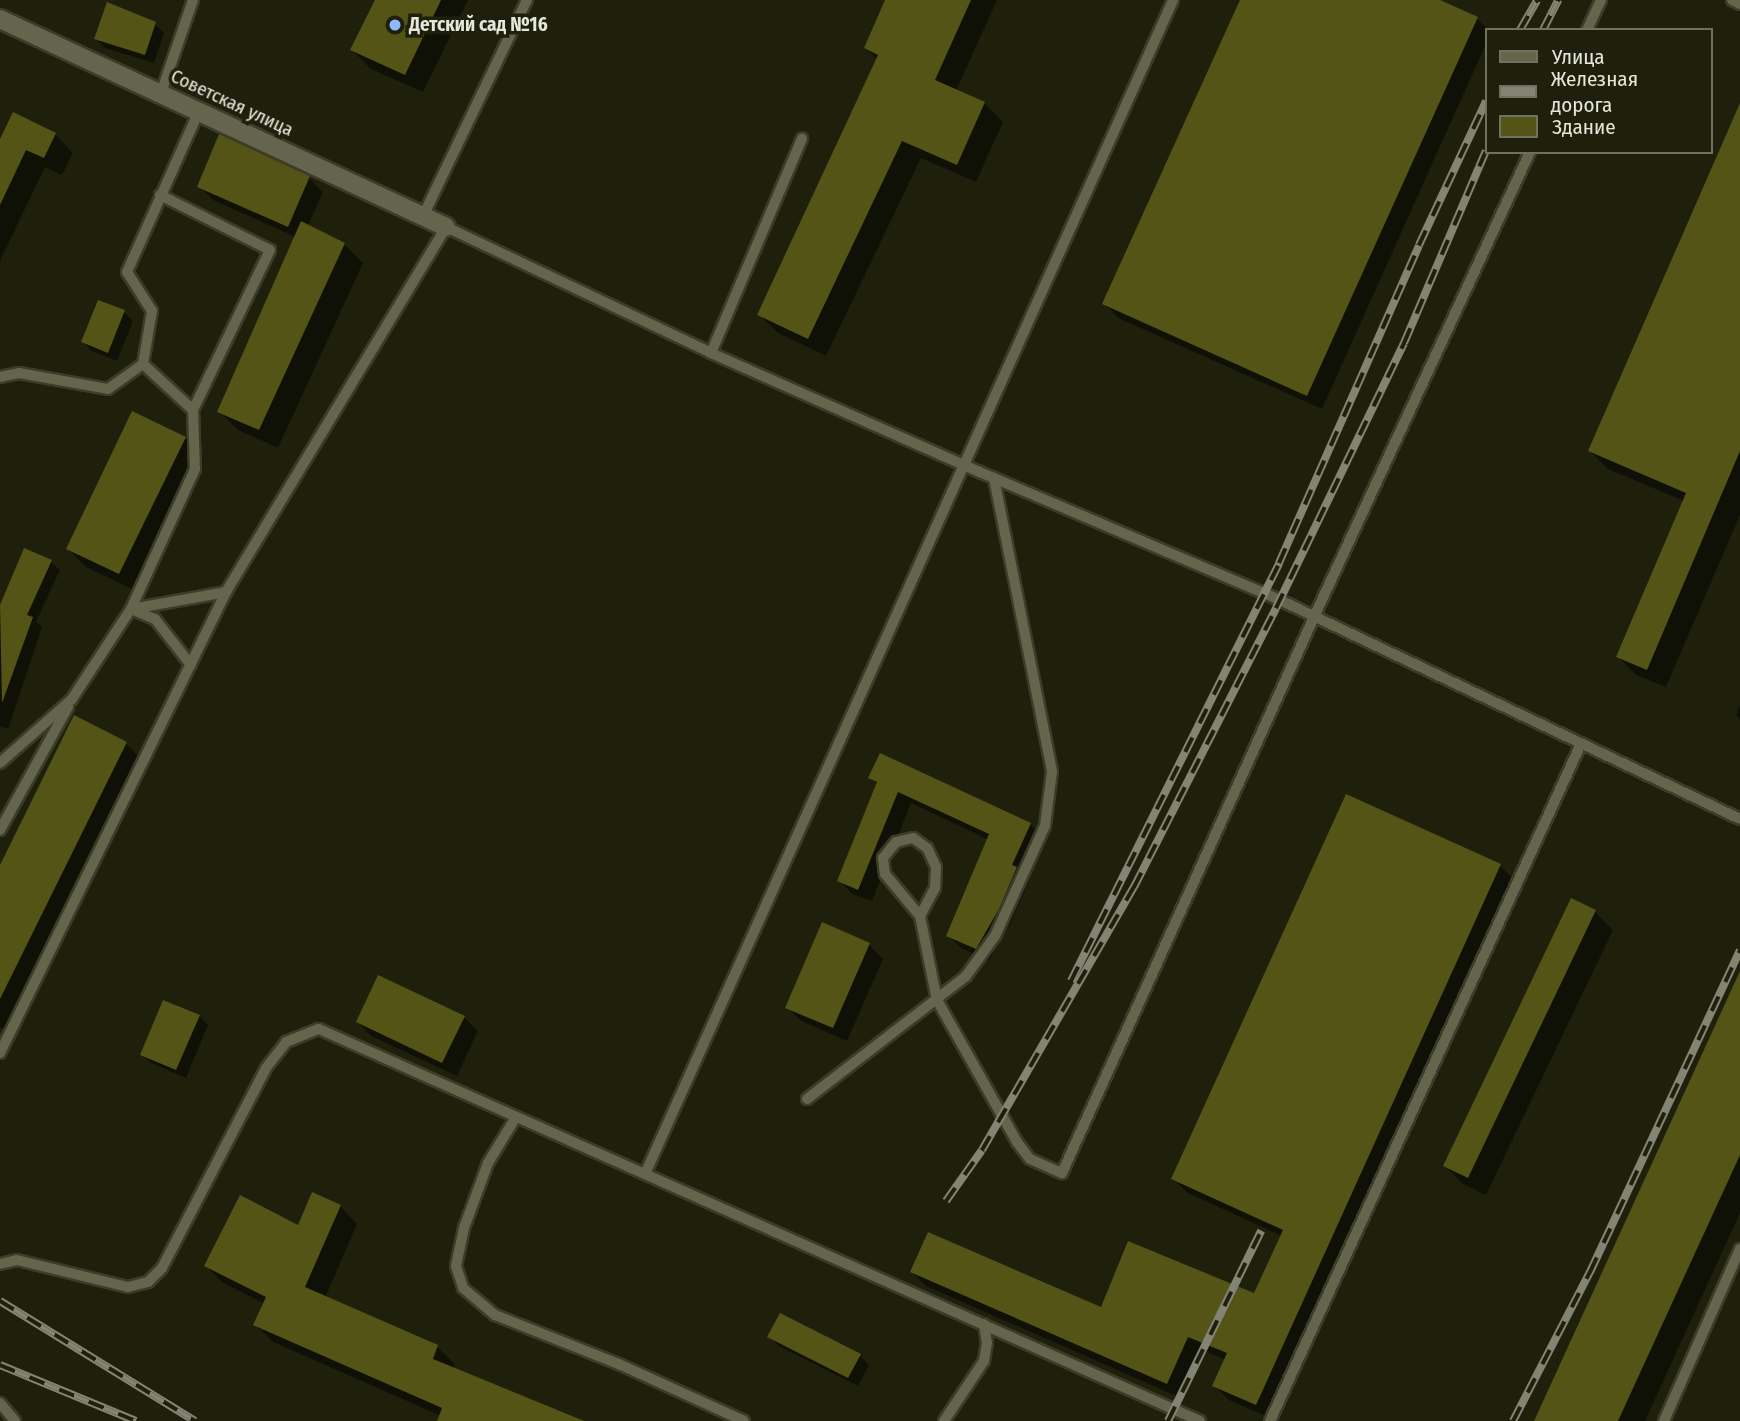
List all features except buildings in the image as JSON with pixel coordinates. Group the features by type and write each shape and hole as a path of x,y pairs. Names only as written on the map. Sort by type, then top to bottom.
{"street":[{"name":"Советская улица","path":"0,19 446,227"}],"lane":[{"path":"161,93 192,0"},
{"path":"423,216 527,0"},
{"path":"645,1174 1173,0"},
{"path":"1588,28 1601,0"},
{"path":"1732,0 1740,4"},
{"path":"0,377 19,373 108,389 143,364 152,311 127,272 199,111"},
{"path":"711,353 802,139"},
{"path":"920,916 935,888 936,867 927,848 914,838 896,842 883,858 885,874 920,916 937,1000 1017,1142 1031,1159 1062,1173 1314,617 1529,154"},
{"path":"0,830 72,699 131,608 195,469 193,410 270,250 160,195"},
{"path":"0,1053 226,592 446,227 711,353 1314,617 1740,819"},
{"path":"143,364 193,410"},
{"path":"807,1099 966,976 995,936 1045,826 1052,771 994,478"},
{"path":"131,608 226,592"},
{"path":"131,608 155,619 191,665"},
{"path":"0,763 72,699"},
{"path":"1270,1421 1581,744"},
{"path":"0,1264 17,1260 128,1287 148,1282 162,1268 266,1068 286,1042 319,1029 1200,1421"},
{"path":"516,1117 488,1163 464,1228 456,1266 463,1288 495,1315 619,1364 744,1421"},
{"path":"1664,1421 1740,1249"},
{"path":"944,1421 984,1361 987,1343 984,1324"},
{"path":"0,1403 15,1421"}],"railway":[{"path":"1521,28 1537,0"},
{"path":"1544,28 1558,0"},
{"path":"1071,981 1279,563 1419,245 1484,105"},
{"path":"946,1201 982,1150 1134,887 1276,608 1404,343 1485,154"},
{"path":"1513,1421 1590,1272 1740,950"},
{"path":"1168,1421 1261,1231"},
{"path":"0,1301 195,1421"},
{"path":"0,1365 136,1421"}],"place":[{"name":"Детский сад №16","path":"395,25"}]}
